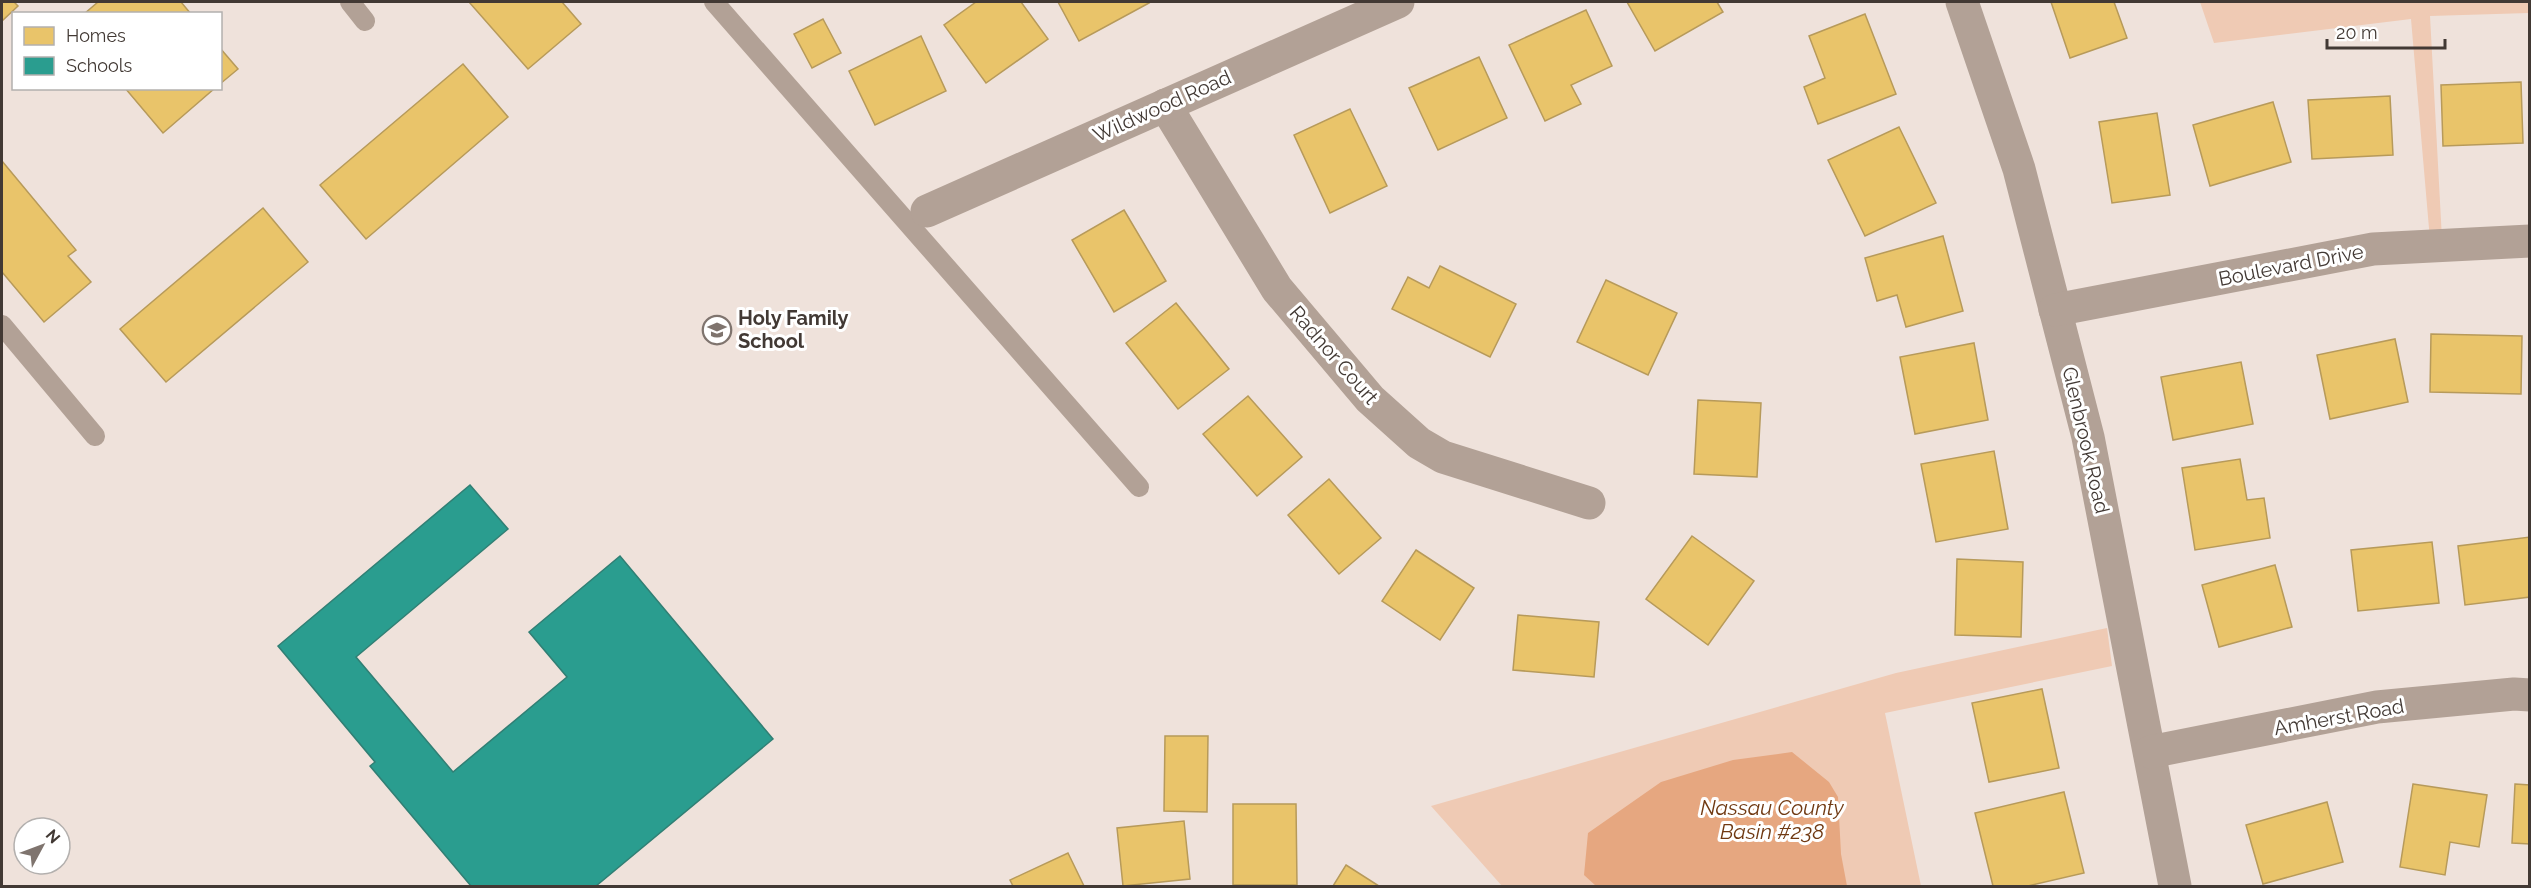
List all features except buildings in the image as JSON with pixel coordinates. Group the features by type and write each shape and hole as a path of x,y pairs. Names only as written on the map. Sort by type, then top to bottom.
{"street":[{"name":"Wildwood Road","path":"927,211 1398,2"},
{"name":"Glenbrook Road","path":"1962,2 2019,169 2088,437 2175,886"},
{"name":"Radnor Court","path":"1165,105 1277,289 1370,399 1419,443 1443,457 1589,503"},
{"name":"Boulevard Drive","path":"2055,310 2373,249 2529,241"},
{"name":"Amherst Road","path":"2150,752 2377,707 2514,694 2529,695"}],"lane":[{"path":"350,2 365,21"},
{"path":"714,2 1139,487"},
{"path":"2,325 95,436"}],"shaded area":[{"path":"2200,2 2529,2 2529,13 2430,16 2442,239 2430,240 2411,19 2214,43"},
{"path":"2107,628 2112,666 1885,713 1921,886 1502,886 1431,806 1896,673"}],"water":[{"name":"Nassau County Basin #238","path":"1792,752 1829,782 1838,797 1841,854 1847,886 1596,886 1584,875 1588,833 1661,782 1733,760"}],"place":[{"name":"Holy Family School","path":"717,330"}]}
